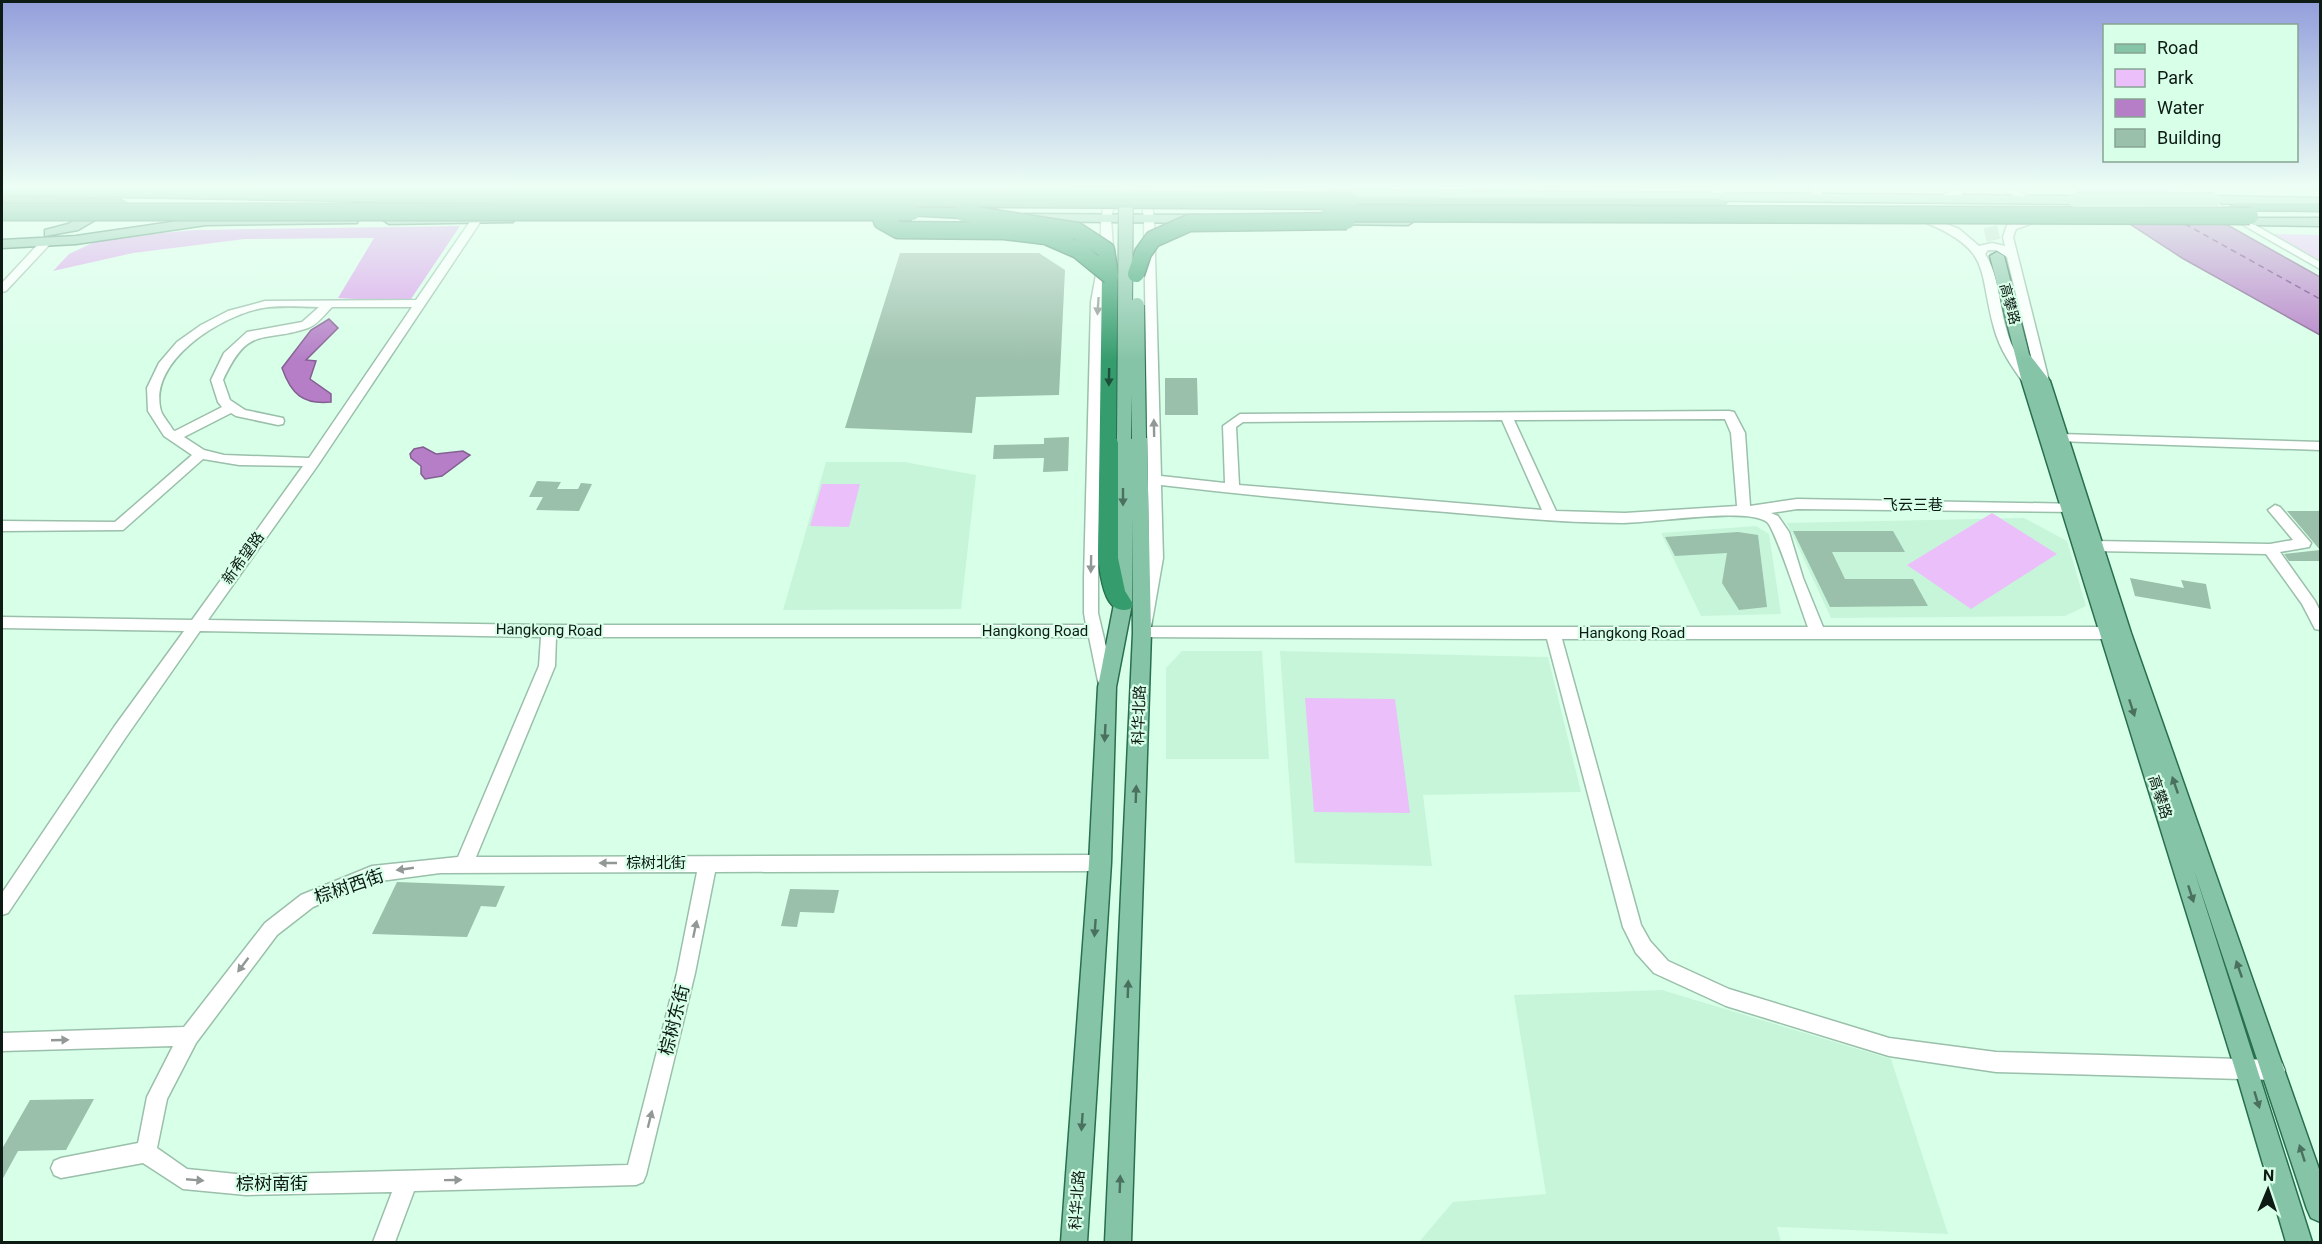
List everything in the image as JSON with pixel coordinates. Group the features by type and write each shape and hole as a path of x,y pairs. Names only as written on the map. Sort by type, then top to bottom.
{"highway":[{"path":"1067,245 1075,248 1110,276"},
{"path":"1098,245 1106,250 1110,276 1108,558 1115,593 1123,604"},
{"path":"1136,274 1141,252 1146,245"}],"main road":[{"path":"1127,245 1131,439"},
{"name":"科华北路","path":"1074,1242 1100,862 1107,687 1123,604 1138,245"},
{"name":"高攀路","path":"1997,256 2023,351 2061,438 2075,507 2094,546 2115,633 2275,1070 2320,1209"},
{"name":"高攀路","path":"2036,382 2115,633 2299,1242"},
{"name":"科华北路","path":"1118,1242 1142,633 1131,439"}],"street":[{"path":"2,289 44,245"},
{"name":"新希望路","path":"2,907 196,624 313,462 459,245"},
{"path":"1107,245 1098,302 1091,613 1107,687"},
{"path":"1142,633 1156,558 1150,245"},
{"path":"1974,245 1981,252 2008,351 2036,382"},
{"path":"2011,245 2036,382"},
{"path":"2283,245 2320,266"},
{"path":"1981,252 1984,247 1995,247 2013,256"},
{"path":"278,421 241,413 224,402 217,380 228,356 251,335 306,325 330,303"},
{"path":"313,462 245,460 201,454 173,438 154,414 155,378 174,349 209,324 260,305 420,304"},
{"path":"173,438 232,407"},
{"path":"1232,488 1229,426 1240,418 1729,415 1738,433 1744,512"},
{"path":"1506,416 1551,516"},
{"path":"2061,438 2320,446"},
{"path":"2,526 118,527 201,454"},
{"path":"1155,480 1551,516 1625,518 1757,513 1773,519 1782,532 1796,578 1818,633"},
{"name":"飞云三巷","path":"1744,512 1797,504 2075,507"},
{"path":"2094,546 2270,549 2304,543 2275,510"},
{"path":"2270,549 2308,601 2320,625"},
{"name":"Hangkong Road","path":"2,622 549,631 1096,631"},
{"path":"464,864 548,666 549,631"},
{"name":"Hangkong Road","path":"1142,633 2115,633"},
{"path":"1553,633 1632,927 1643,947 1661,967 1726,997 1889,1047 1996,1062 2275,1070"},
{"name":"棕树北街","path":"464,864 1100,862"},
{"name":"棕树东街","path":"636,1175 686,973 708,863"},
{"name":"棕树西街","path":"146,1152 158,1097 189,1036 271,929 307,900 372,874 464,864"},
{"path":"2,1041 189,1036"},
{"path":"61,1168 146,1152"},
{"name":"棕树南街","path":"146,1152 183,1179 246,1185 636,1175"},
{"path":"384,1242 407,1181"}],"shaded area":[{"path":"88,245 197,245 133,253 53,271 69,254"},
{"path":"370,245 447,245 409,302 338,298"},
{"path":"826,462 904,462 976,475 961,609 783,610"},
{"path":"2024,518 2067,541 2086,606 2065,616 1831,618 1787,523"},
{"path":"1756,526 1769,534 1781,614 1701,616 1661,533"},
{"path":"1182,651 1262,651 1269,759 1166,759 1166,668"},
{"path":"1280,651 1548,657 1581,792 1423,795 1432,866 1295,863"},
{"path":"1662,990 1891,1059 1948,1234 1777,1227 1781,1242 1419,1242 1453,1202 1546,1194 1514,995"}],"green space":[{"path":"2293,245 2320,245 2320,260"},
{"path":"822,484 860,484 849,527 810,526"},
{"path":"1992,513 2057,554 1971,609 1907,565"},
{"path":"1305,698 1395,699 1410,813 1314,812"}],"water":[{"path":"2162,245 2263,245 2320,277 2320,335"},
{"path":"329,319 338,328 306,360 316,361 310,379 331,394 331,402 313,402 299,396 294,391 282,368 311,330"},
{"path":"423,447 436,454 463,451 470,455 442,476 425,479 421,474 421,466 411,458 410,454 414,449"}],"building":[{"path":"900,253 1039,253 1065,270 1059,395 976,397 972,433 845,428"},
{"path":"1165,378 1197,378 1198,415 1165,415"},
{"path":"1069,437 1068,471 1043,472 1044,458 993,459 994,445 1044,444 1044,438"},
{"path":"537,481 561,482 557,489 578,489 581,483 592,484 579,511 536,510 543,497 529,497"},
{"path":"2287,511 2319,511 2320,550"},
{"path":"1793,531 1893,531 1905,552 1832,552 1845,579 1913,579 1928,606 1830,607"},
{"path":"1738,532 1758,535 1767,607 1739,610 1722,583 1727,553 1675,556 1665,537"},
{"path":"2320,550 2320,561 2289,561 2284,554"},
{"path":"2130,578 2184,588 2181,580 2206,584 2211,609 2135,596"},
{"path":"397,882 505,886 496,907 481,906 467,937 372,934"},
{"path":"790,889 839,890 834,913 800,912 797,927 781,926"},
{"path":"94,1099 66,1150 18,1151 2,1180 2,1149 30,1100"}],"ferry route":[{"path":"2223,245 2320,299"}],"tunnel":[{"path":"1995,245 1997,256"}]}
